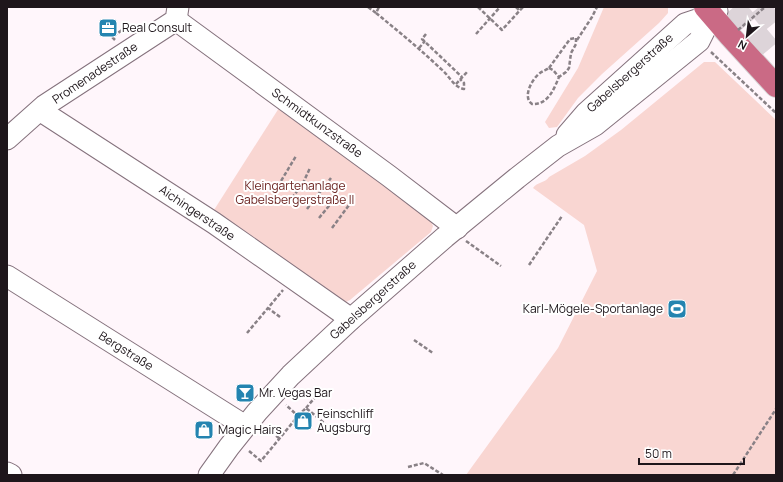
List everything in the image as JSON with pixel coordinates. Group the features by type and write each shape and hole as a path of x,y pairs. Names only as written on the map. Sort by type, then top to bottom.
{"highway":[{"path":"715,10 730,36 776,86"}],"street":[{"name":"Gabelsbergerstraße","path":"209,475 254,430 291,375 351,319 464,238 558,146 586,113 684,24 715,10"},
{"name":"Promenadestraße","path":"7,138 44,106 177,13"},
{"name":"Schmidtkunzstraße","path":"177,13 389,176 464,238"},
{"name":"Aichingerstraße","path":"41,110 214,223 351,319"},
{"name":"Bergstraße","path":"7,276 254,430"},
{"path":"7,473 11,475"}],"path":[{"path":"368,7 419,48 445,72 459,88 464,88 464,83 461,78 424,41"},
{"path":"376,13 379,7"},
{"path":"478,7 502,30 523,7"},
{"path":"476,34 500,7"},
{"path":"516,7 520,10"},
{"path":"577,40 574,38 570,39 549,68 535,78 530,85 528,94 530,103 536,105 541,103 552,93 559,77 569,68 572,53 577,40 597,7"},
{"path":"738,30 765,7"},
{"path":"419,48 424,41 422,39 426,34"},
{"path":"711,52 776,113"},
{"path":"549,68 559,77"},
{"path":"456,84 468,71"},
{"path":"278,186 296,156"},
{"path":"292,198 303,183 310,168"},
{"path":"307,209 331,178"},
{"path":"319,218 338,195"},
{"path":"332,228 352,201"},
{"path":"529,265 562,216"},
{"path":"464,238 502,266"},
{"path":"247,333 292,278"},
{"path":"268,308 280,317"},
{"path":"414,340 434,353"},
{"path":"249,451 261,461 317,394"},
{"path":"281,411 291,400"},
{"path":"286,405 298,416"},
{"path":"306,408 329,427"},
{"path":"733,475 776,409"},
{"path":"254,430 267,427 271,423"},
{"path":"267,427 280,439"},
{"path":"246,455 253,445"},
{"path":"408,467 424,463 443,475"}],"green space":[{"path":"604,7 668,7 668,13 578,98 557,127 549,128 545,122 578,68"},
{"name":"Karl-Mögele-Sportanlage","path":"704,62 715,62 776,120 776,475 466,475 558,348 597,271 584,225 533,188 585,156 621,130"},
{"name":"Kleingartenanlage Gabelsbergerstraße II","path":"279,108 430,219 433,226 431,232 346,302 214,210"}],"tunnel":[{"path":"734,7 776,57"},
{"path":"759,7 776,28"}],"place":[{"name":"Real Consult","path":"108,28"},
{"name":"Karl-Mögele-Sportanlage","path":"677,309"},
{"name":"Mr. Vegas Bar","path":"245,393"},
{"name":"Feinschliff Augsburg","path":"303,421"},
{"name":"Magic Hairs","path":"204,430"}]}
